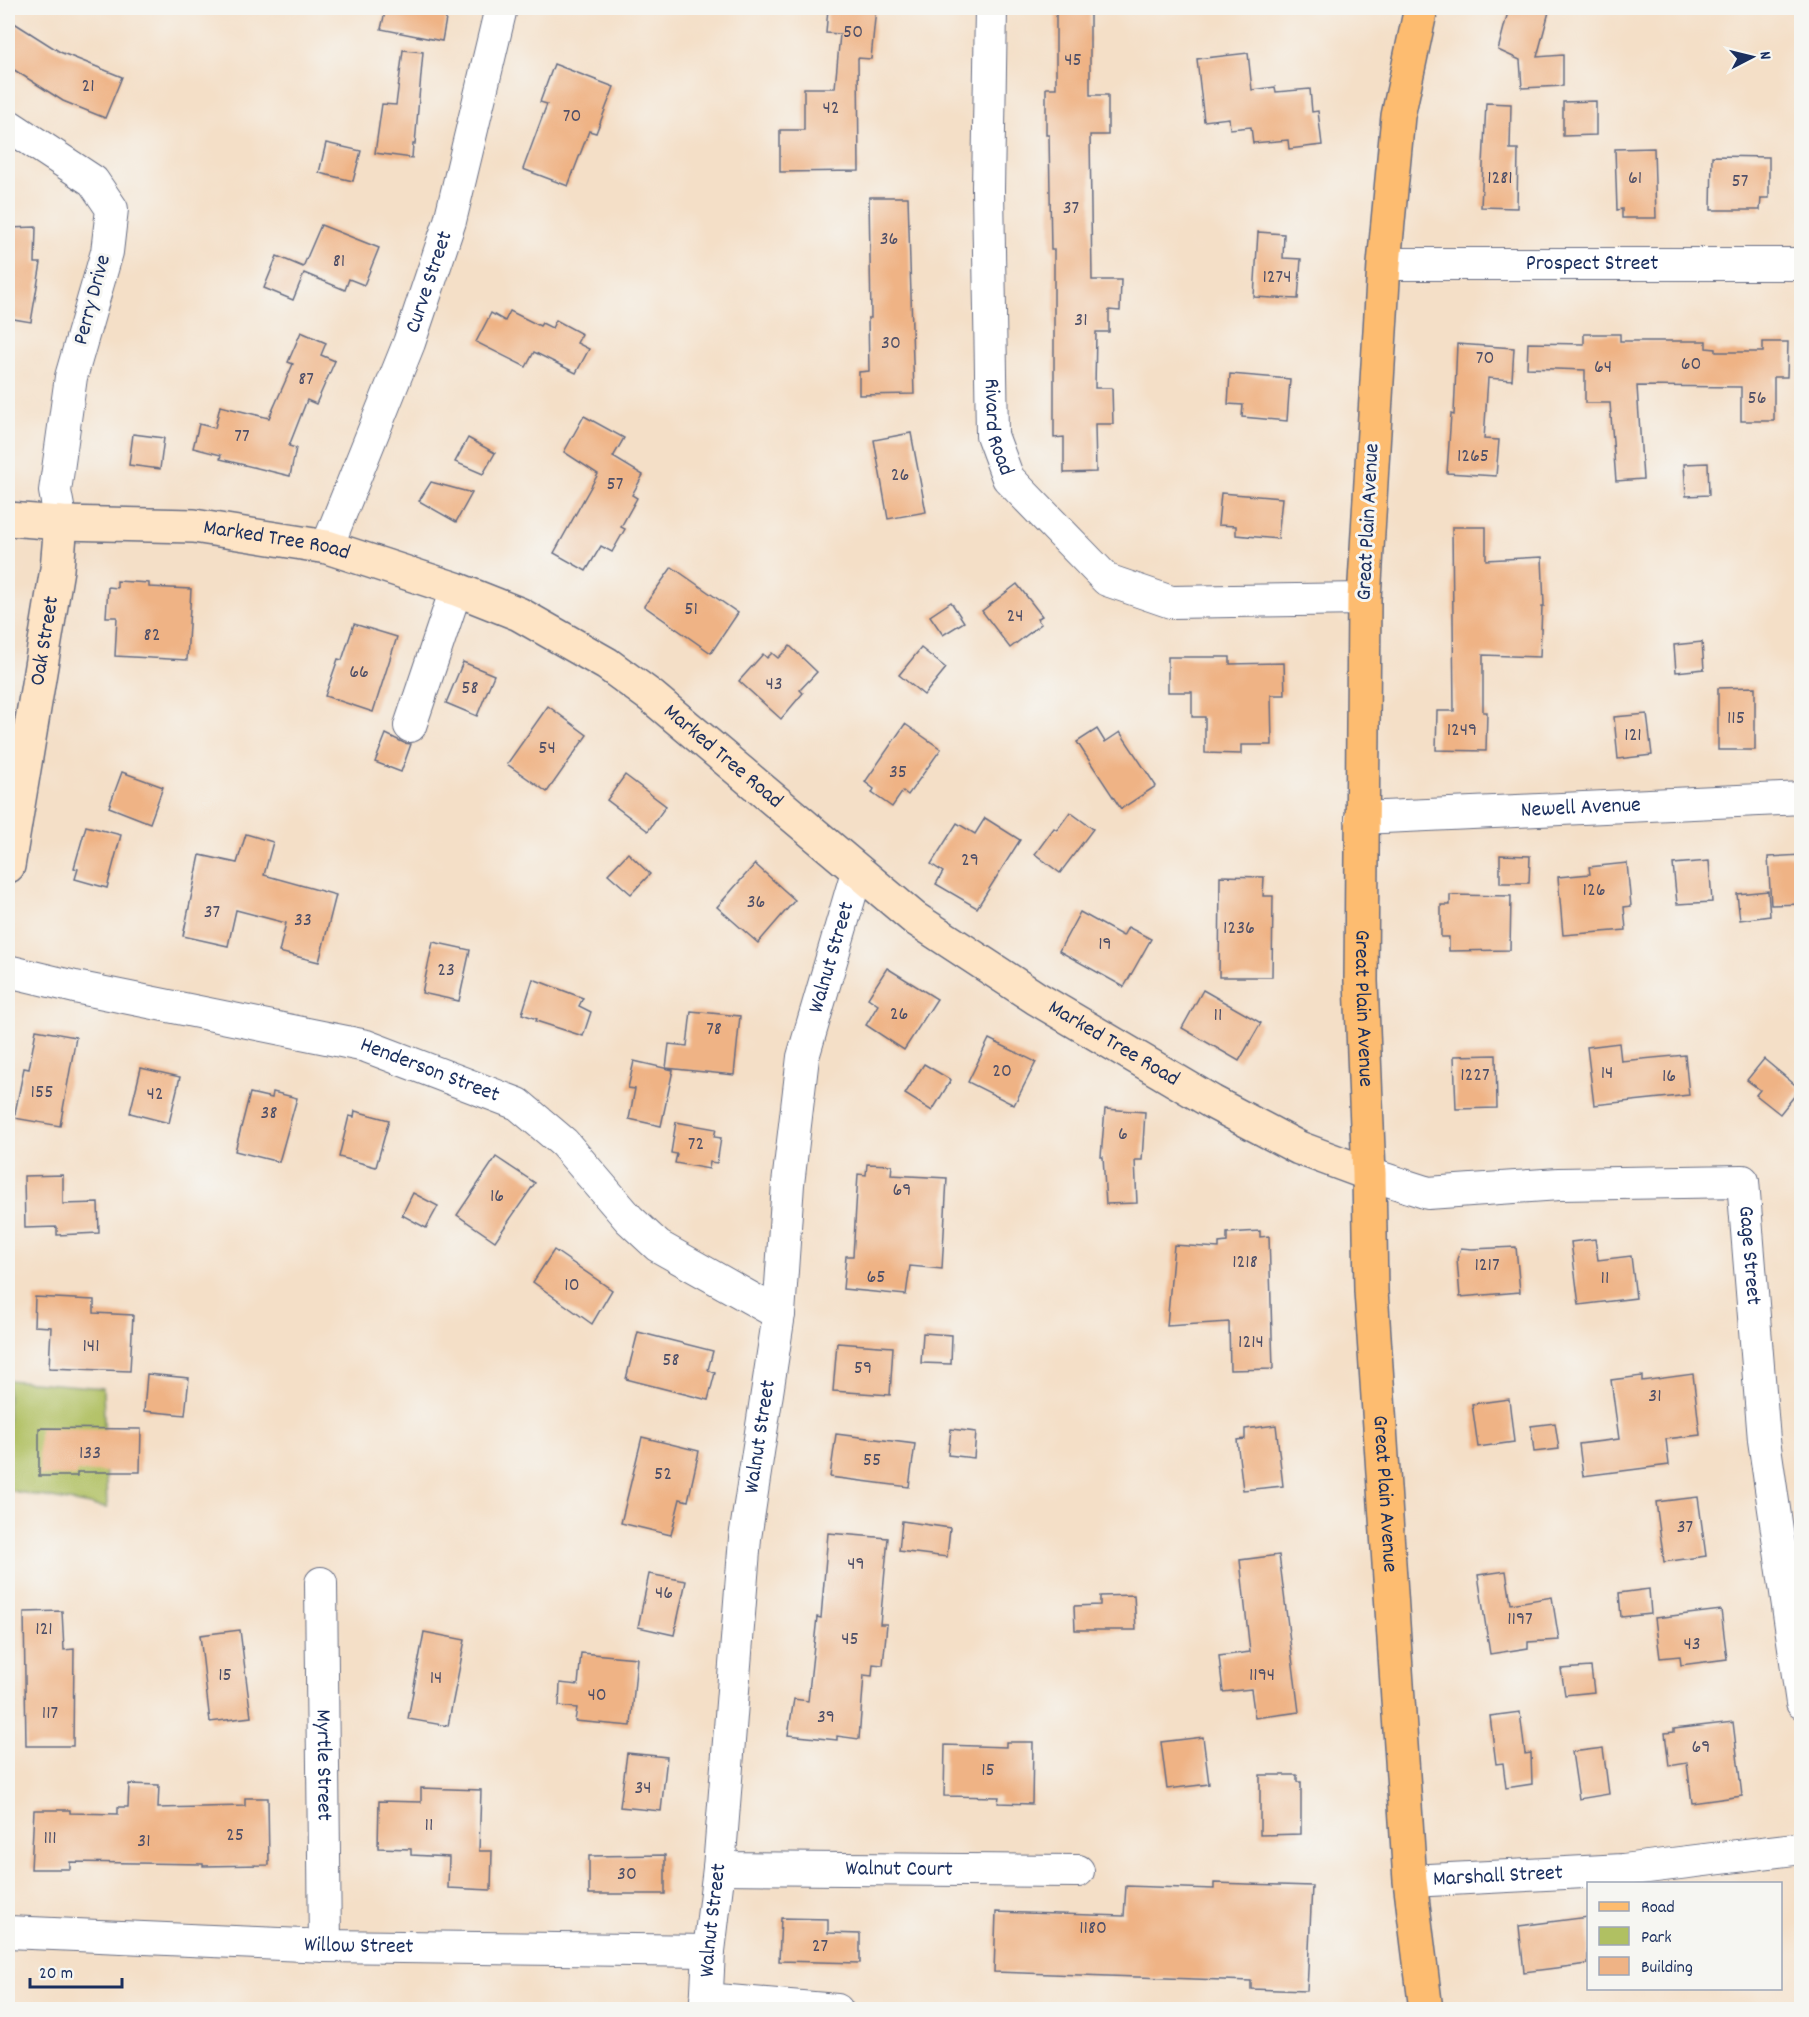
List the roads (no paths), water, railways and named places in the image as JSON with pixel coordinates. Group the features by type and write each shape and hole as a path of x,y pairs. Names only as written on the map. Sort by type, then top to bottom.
{"main road":[{"name":"Great Plain Avenue","path":"1421,8 1398,116 1384,264 1364,599 1361,981 1371,1291 1410,1881 1426,2010"}],"street":[{"name":"Curve Street","path":"327,547 409,343 450,221 501,8"},
{"name":"Rivard Road","path":"991,8 988,189 992,435 1008,478 1107,580 1171,602 1364,599"},
{"name":"Perry Drive","path":"8,125 93,181 112,209 107,252 71,377 55,491 61,523"},
{"name":"Prospect Street","path":"1384,264 1802,264"},
{"name":"Marked Tree Road","path":"8,519 61,523 194,526 327,547 456,589 519,614 607,664 652,697 914,918 1056,1010 1212,1102 1299,1148 1369,1174"},
{"name":"Oak Street","path":"8,866 57,569 61,523"},
{"path":"410,726 456,589"},
{"name":"Newell Avenue","path":"1361,818 1802,798"},
{"name":"Walnut Street","path":"706,2004 745,1538 779,1314 788,1184 803,1057 857,872"},
{"name":"Henderson Street","path":"8,971 75,987 366,1046 518,1104 564,1143 629,1219 658,1246 779,1314"},
{"name":"Gage Street","path":"1369,1174 1428,1193 1559,1184 1743,1181 1764,1440 1802,1703"},
{"name":"Myrtle Street","path":"321,1583 325,1946"},
{"name":"Marshall Street","path":"1410,1881 1623,1870 1802,1848"},
{"name":"Walnut Court","path":"719,1868 1078,1871"},
{"name":"Willow Street","path":"8,1932 325,1946 709,1951"},
{"path":"706,2004 837,2010"}]}
